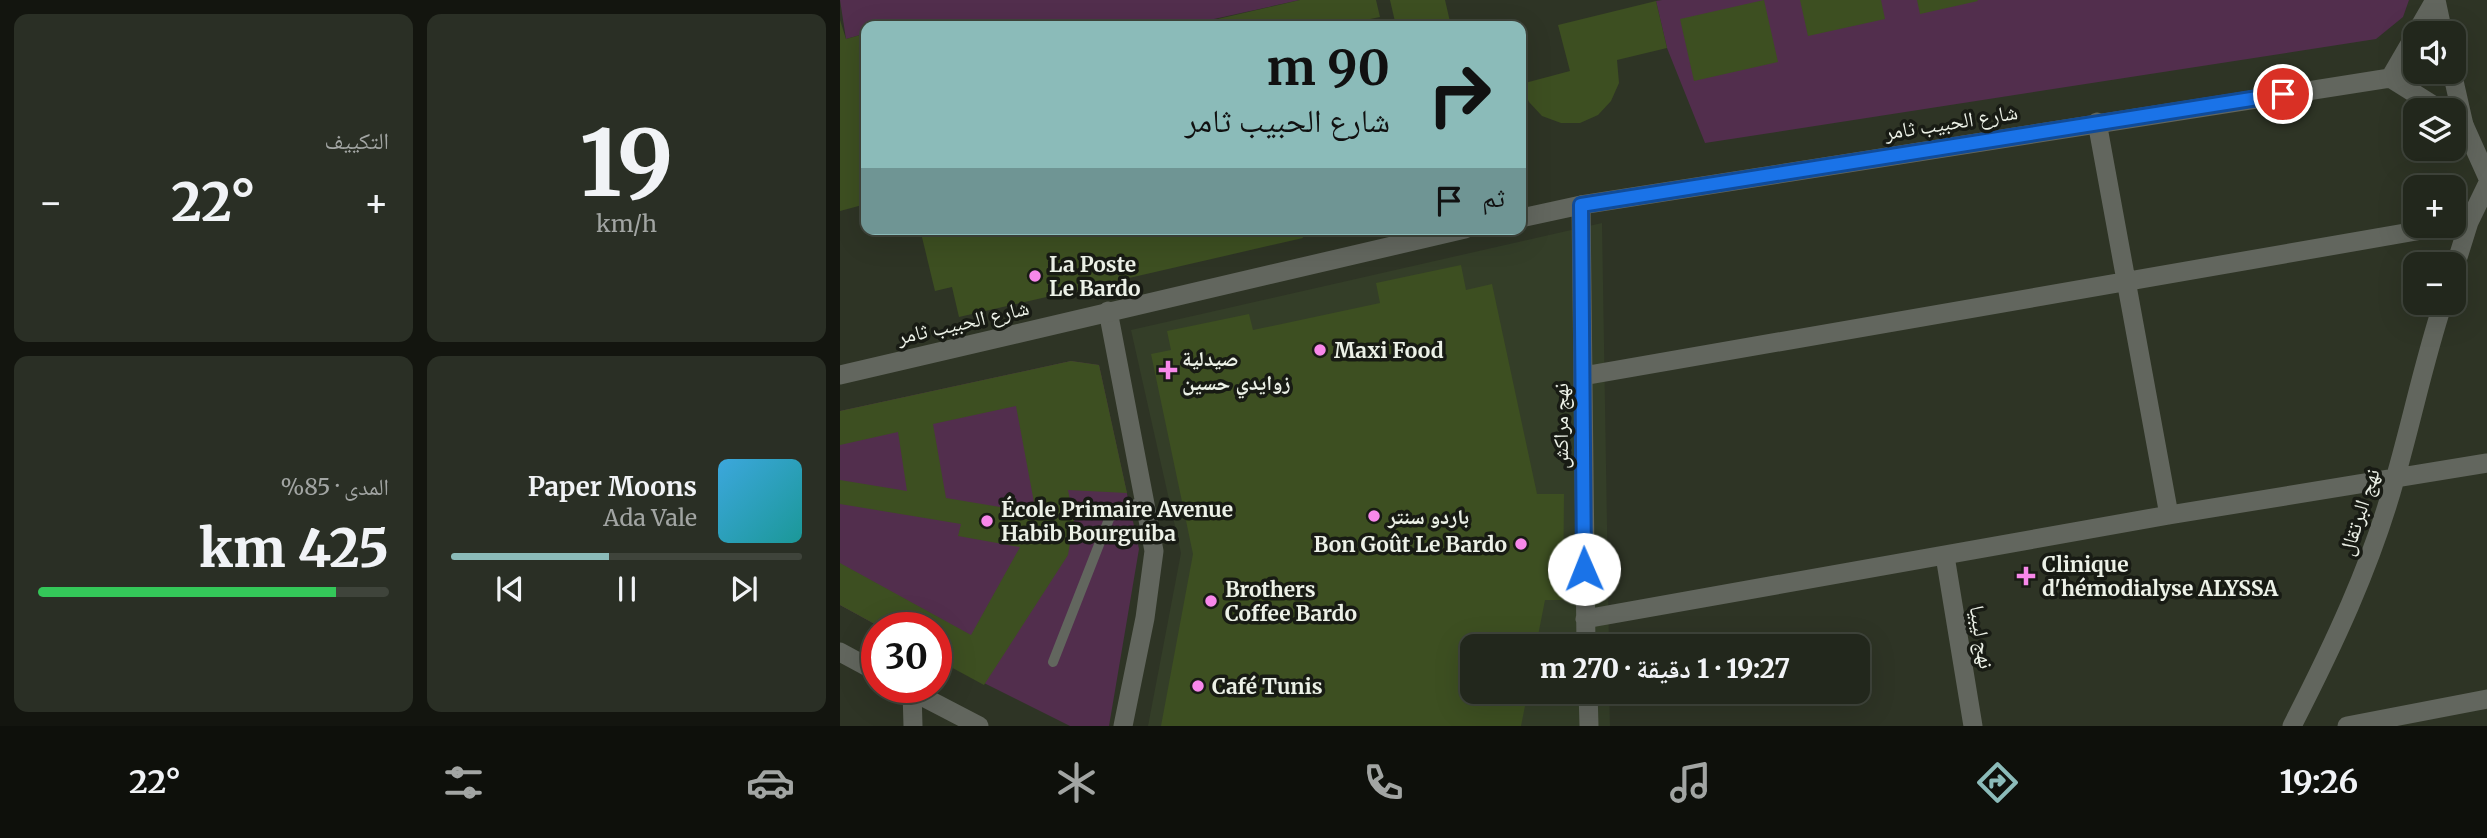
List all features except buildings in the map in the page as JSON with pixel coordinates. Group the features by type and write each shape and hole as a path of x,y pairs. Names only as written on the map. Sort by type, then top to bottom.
{"street":[{"path":"2436,0 2440,21"},
{"path":"2424,21 2436,0"},
{"path":"2403,56 2390,78 2422,98"},
{"name":"شارع الحبيب ثامر","path":"1526,217 1581,205 2097,122 2390,78"},
{"path":"2097,122 2169,515"},
{"path":"2466,135 2487,176"},
{"path":"2466,216 2487,185"},
{"name":"نهج مراكش","path":"1581,205 1579,264 1586,634"},
{"path":"1583,376 2403,233"},
{"name":"شارع الحبيب ثامر","path":"840,375 1439,235"},
{"path":"1108,311 1154,551 1124,726"},
{"name":"نهج البرتقال","path":"2292,726 2350,608 2395,480 2440,315"},
{"path":"1585,619 2169,515 2487,463"},
{"name":"نهج ليبيا","path":"1945,556 1973,726"},
{"path":"840,652 861,663"},
{"path":"2347,726 2487,699"},
{"path":"911,703 913,726"},
{"path":"935,703 979,726"},
{"path":"1588,704 1589,726"}],"lane":[{"path":"1053,662 1111,514 1146,500"}],"shaded area":[{"path":"840,0 1300,0 1205,21 861,21 861,35 846,39"},
{"path":"2409,0 2403,17 2376,39 1705,143 1667,48 1656,1"},
{"name":"باردو سنتر","path":"1602,223 1609,634 1460,634 1460,704 1609,704 1610,726 1148,726 1181,553 1131,330"},
{"name":"École Primaire Avenue Habib Bourguiba","path":"1071,361 1099,365 1139,549 1109,726 1070,726 952,667 952,612 861,612 861,616 840,605 840,411"}],"place":[{"name":"La Poste Le Bardo","path":"1035,276"},
{"name":"Maxi Food","path":"1320,350"},
{"name":"صيدلية زوايدي حسين","path":"1168,370"},
{"name":"باردو سنتر","path":"1374,516"},
{"name":"École Primaire Avenue Habib Bourguiba","path":"987,521"},
{"name":"Bon Goût Le Bardo","path":"1521,544"},
{"name":"Clinique d'hémodialyse ALYSSA","path":"2026,576"},
{"name":"Brothers Coffee Bardo","path":"1211,601"},
{"name":"Café Tunis","path":"1198,686"}],"route":[{"path":"1584,569 1583,376 1579,264 1581,205 2283,94"}]}
